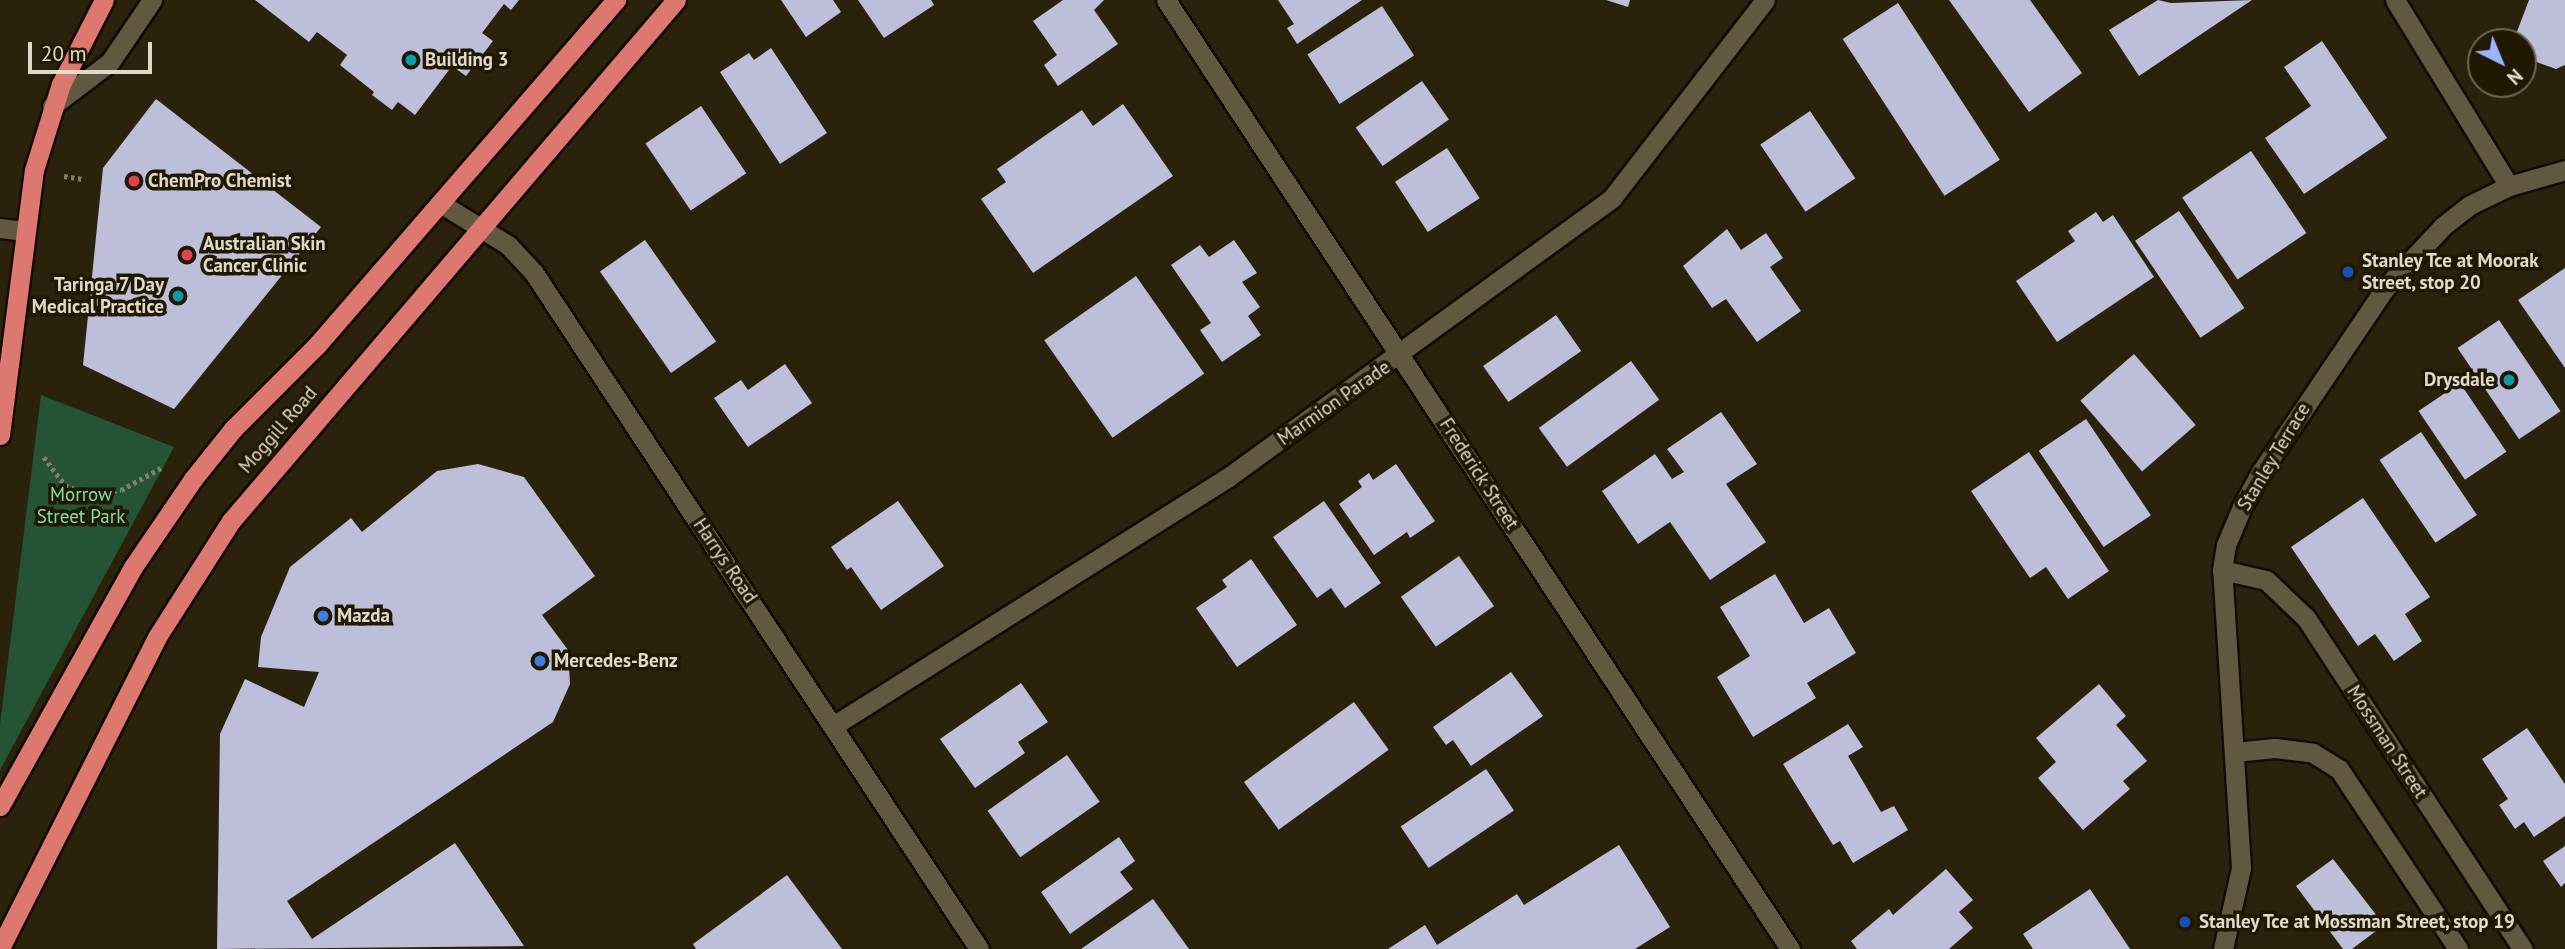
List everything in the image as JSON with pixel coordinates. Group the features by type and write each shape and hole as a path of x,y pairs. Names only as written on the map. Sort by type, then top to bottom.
{"highway":[{"path":"0,435 4,357 23,232 52,106 104,0"},
{"name":"Moggill Road","path":"0,806 118,591 193,479 440,203 616,0"},
{"name":"Moggill Road","path":"0,948 102,739 184,589 257,488 676,0"}],"street":[{"path":"52,106 116,55 152,0"},
{"name":"Frederick Street","path":"1166,0 1402,355 1790,949"},
{"name":"Marmion Parade","path":"833,726 1227,478 1402,355 1612,198 1765,0"},
{"path":"2395,0 2509,186"},
{"name":"Stanley Terrace","path":"2223,949 2241,868 2222,570 2226,545 2260,472 2386,287 2443,226 2470,205 2509,186 2565,170"},
{"name":"Harrys Road","path":"440,203 509,245 534,273 979,949"},
{"path":"0,228 23,232"},
{"name":"Mossman Street","path":"2222,570 2266,580 2306,618 2523,949"},
{"path":"2234,752 2275,748 2313,753 2339,769 2458,949"}],"path":[{"path":"44,457 65,485 85,493 121,491 167,464"}],"green space":[{"name":"Morrow Street Park","path":"41,395 174,447 0,770 0,725"}],"building":[{"name":"Building 3","path":"255,0 519,0 511,10 504,4 482,33 493,41 466,76 452,66 415,115 398,102 392,110 372,95 374,92 340,65 347,55 317,32 309,42"},
{"path":"781,0 833,0 841,12 806,37"},
{"path":"858,0 931,0 934,5 884,38"},
{"path":"1063,0 1104,0 1094,10 1118,44 1058,86 1044,65 1057,55 1033,21"},
{"path":"1278,0 1362,0 1297,44 1287,28 1294,24"},
{"path":"1606,0 1630,0 1628,7"},
{"path":"1949,0 2030,0 2082,73 2029,112"},
{"path":"2158,0 2171,3 2252,0 2139,76 2109,30"},
{"path":"2529,0 2565,0 2565,65 2556,69 2537,62 2537,28 2518,28"},
{"path":"1898,3 2000,160 1944,196 1843,39"},
{"path":"1382,6 1414,55 1339,104 1307,54"},
{"path":"2322,41 2387,138 2304,194 2265,138 2311,106 2284,67"},
{"path":"771,48 827,133 780,164 720,72 749,53 754,60"},
{"path":"1422,81 1449,120 1383,166 1356,127"},
{"name":"Taringa 7 Day Medical Practice","path":"156,99 321,227 174,409 83,365 103,168"},
{"path":"1123,104 1173,176 1033,273 981,199 1006,182 997,169 1082,110 1093,126"},
{"path":"701,106 746,173 691,211 645,143"},
{"path":"1810,111 1855,178 1806,212 1760,145"},
{"path":"1447,148 1480,198 1428,232 1395,182"},
{"path":"2251,151 2306,233 2238,279 2182,197"},
{"path":"2179,211 2244,308 2200,338 2135,241"},
{"path":"2096,212 2103,222 2113,215 2154,277 2057,342 2016,281 2075,241 2068,231"},
{"path":"1727,229 1741,250 1766,233 1783,258 1770,267 1801,311 1757,342 1726,299 1712,308 1683,266"},
{"path":"645,240 716,342 671,373 600,272"},
{"path":"1234,240 1257,273 1242,282 1260,307 1248,316 1261,335 1222,362 1200,330 1211,323 1171,265 1200,245 1209,257"},
{"path":"2565,268 2565,368 2518,300"},
{"path":"1136,276 1204,373 1113,438 1044,340"},
{"path":"1556,315 1581,351 1508,402 1483,366"},
{"name":"Drysdale","path":"2499,320 2561,411 2519,439 2458,348"},
{"path":"2134,354 2196,425 2142,472 2080,401"},
{"path":"1631,361 1659,400 1567,467 1539,428"},
{"path":"785,364 812,403 748,447 714,398 741,380 748,390"},
{"path":"2460,383 2506,452 2465,480 2419,411"},
{"path":"1721,412 1757,464 1726,484 1766,542 1710,580 1670,522 1638,544 1602,491 1655,454 1672,479 1684,472 1667,449"},
{"path":"2086,419 2151,515 2104,547 2039,451"},
{"path":"2421,432 2477,515 2435,543 2380,460"},
{"path":"2029,452 2109,571 2068,599 2046,567 2030,578 1971,491"},
{"path":"478,464 524,477 595,576 542,615 568,650 570,684 553,722 287,901 312,939 455,843 524,946 217,949 220,734 245,679 304,707 319,672 258,667 261,637 290,567 351,518 362,532 437,471"},
{"path":"1396,464 1435,521 1410,538 1407,532 1374,555 1339,504 1362,487 1358,481 1369,473 1373,480"},
{"path":"2363,498 2430,597 2405,614 2422,641 2394,661 2375,634 2358,646 2291,547"},
{"path":"898,501 944,566 881,610 851,567 847,570 831,547"},
{"path":"1324,501 1381,583 1345,608 1331,588 1317,598 1273,537"},
{"path":"1459,556 1494,606 1436,647 1401,597"},
{"path":"1251,559 1297,625 1237,667 1196,608 1227,587 1222,580"},
{"path":"1775,574 1804,623 1829,608 1856,653 1807,683 1816,698 1753,737 1717,677 1750,656 1720,607"},
{"path":"1511,672 1543,716 1471,766 1453,740 1446,745 1433,727"},
{"path":"1021,683 1048,722 1018,742 1025,753 975,788 940,739"},
{"path":"2099,684 2126,716 2116,725 2147,761 2123,781 2130,789 2083,830 2038,778 2056,762 2036,738"},
{"path":"1354,702 1389,750 1279,830 1244,782"},
{"path":"1848,724 1863,747 1848,756 1881,812 1894,806 1908,830 1853,863 1840,841 1833,845 1783,764"},
{"path":"2527,728 2565,784 2565,816 2534,837 2524,822 2515,829 2499,805 2508,799 2482,759"},
{"path":"1067,755 1100,802 1020,857 988,811"},
{"path":"1486,769 1514,810 1429,868 1401,827"},
{"path":"1119,837 1135,861 1120,872 1133,889 1070,934 1041,892"},
{"path":"1619,845 1670,927 1635,949 1388,949 1425,925 1437,945 1517,894 1524,905"},
{"path":"2565,846 2565,883 2561,887 2543,861"},
{"path":"2333,859 2384,925 2352,949 2343,949 2296,886"},
{"path":"1946,869 1973,900 1959,912 1973,928 1949,949 1857,949 1851,941 1889,909 1893,915"},
{"path":"787,875 842,949 696,949 693,944"},
{"path":"2090,889 2130,949 2033,949 2023,934"},
{"path":"1153,899 1189,949 1081,949"}],"place":[{"name":"Building 3","path":"411,60"},
{"name":"ChemPro Chemist","path":"134,181"},
{"name":"Australian Skin Cancer Clinic","path":"187,255"},
{"name":"Stanley Tce at Moorak Street, stop 20","path":"2348,272"},
{"name":"Taringa 7 Day Medical Practice","path":"178,296"},
{"name":"Drysdale","path":"2509,380"},
{"name":"Mazda","path":"323,616"},
{"name":"Mercedes-Benz","path":"540,661"},
{"name":"Stanley Tce at Mossman Street, stop 19","path":"2185,922"}]}
